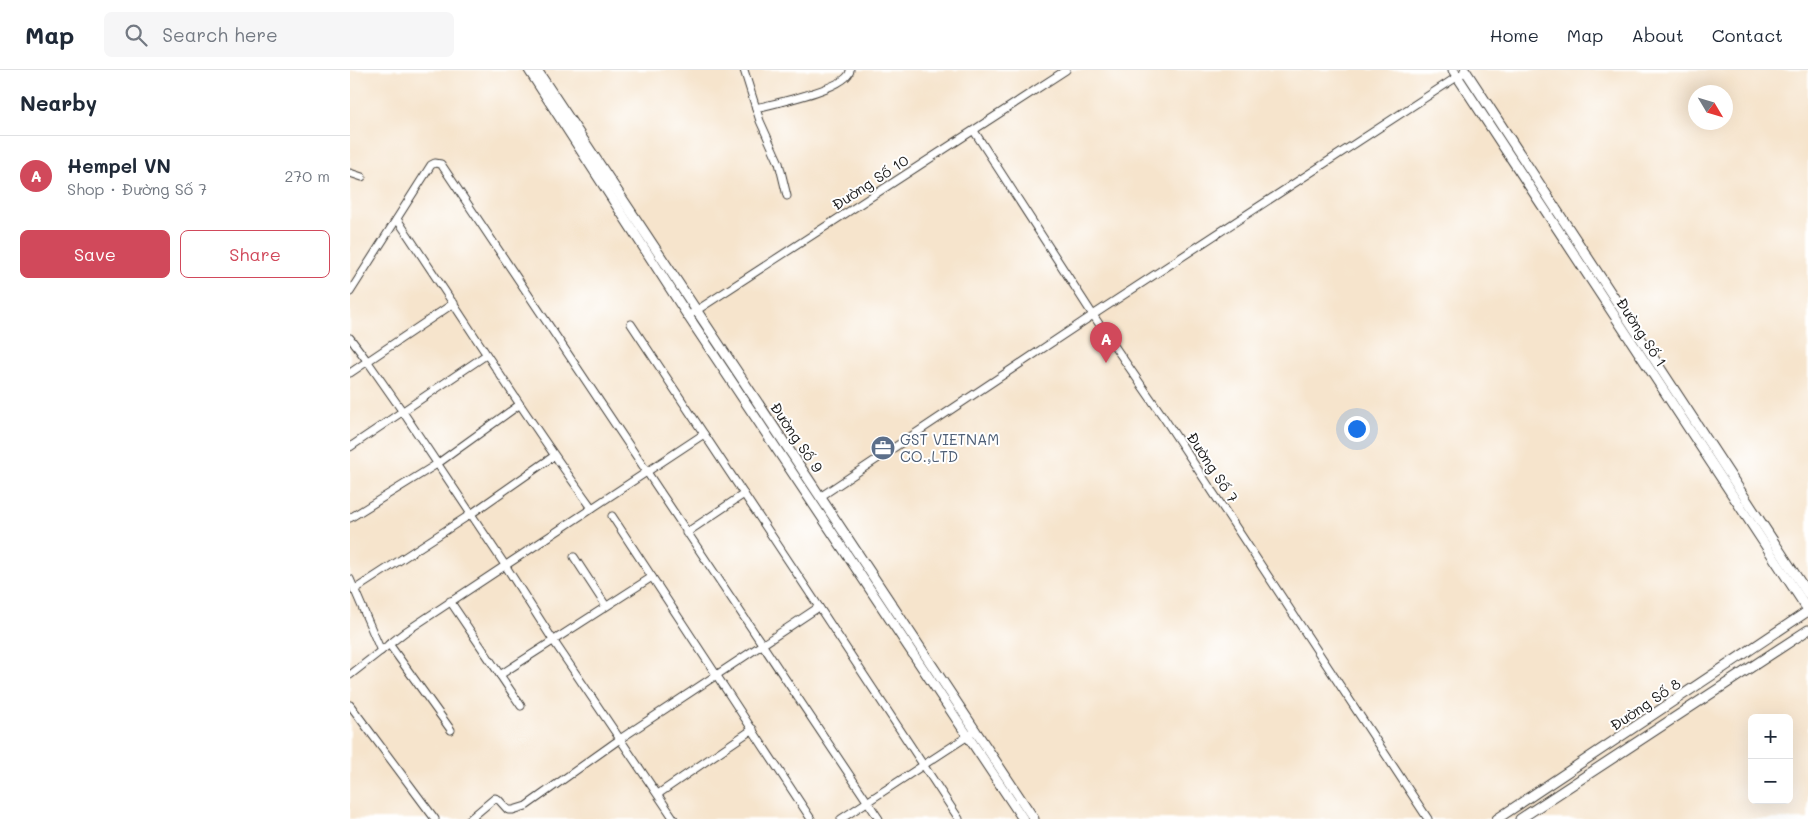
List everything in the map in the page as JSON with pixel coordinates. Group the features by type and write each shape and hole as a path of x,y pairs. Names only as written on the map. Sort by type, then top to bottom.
{"street":[{"name":"Đường Số 9","path":"529,70 971,734 1034,819"},
{"name":"Đường Số 9","path":"537,70 692,313 820,497 1023,819"},
{"path":"744,70 756,108 779,163 788,196"},
{"path":"756,108 828,88 847,77 850,74 850,70"},
{"name":"Đường Số 10","path":"692,313 1066,70"},
{"path":"820,497 1455,73 1466,71"},
{"name":"Đường Số 1","path":"1466,71 1808,594"},
{"name":"Đường Số 1","path":"1455,73 1808,611"},
{"name":"Đường Số 7","path":"974,131 1093,315 1164,418 1428,819"},
{"path":"350,292 352,283 397,219 431,165 435,163 441,164 879,819"},
{"path":"350,173 362,177"},
{"path":"397,219 519,406 592,508"},
{"path":"350,373 454,304"},
{"path":"631,324 959,819"},
{"path":"350,338 403,412 553,640 674,819"},
{"path":"350,448 486,355"},
{"path":"350,518 437,464 519,406"},
{"path":"350,675 405,632 450,601 704,434"},
{"path":"354,590 471,514 554,456"},
{"path":"686,533 744,494"},
{"path":"612,516 811,819"},
{"path":"574,557 606,606"},
{"path":"500,675 652,577"},
{"path":"350,579 381,650"},
{"path":"450,601 521,706"},
{"path":"470,819 495,798 508,810 526,806 620,739 819,607"},
{"name":"Đường Số 8","path":"1497,819 1808,611"},
{"name":"Đường Số 8","path":"1520,819 1808,630"},
{"path":"389,644 451,730"},
{"path":"350,704 434,818"},
{"path":"658,794 753,729"},
{"path":"841,819 971,734"}],"place":[{"name":"Hempel VN","path":"1106,363"},
{"name":"GST VIETNAM CO.,LTD","path":"883,448"}]}
